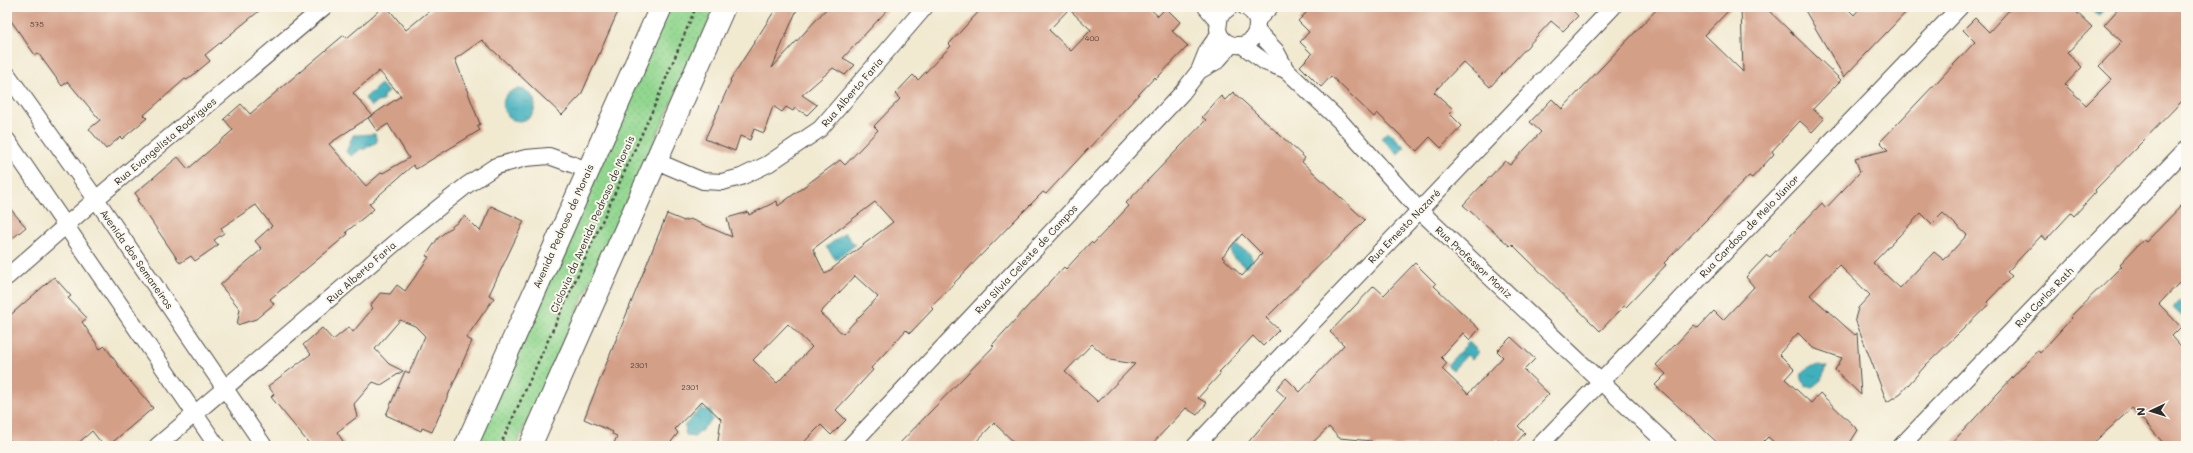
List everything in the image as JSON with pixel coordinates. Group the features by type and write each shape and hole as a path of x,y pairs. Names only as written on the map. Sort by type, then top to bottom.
{"highway":[{"name":"Avenida Pedroso de Morais","path":"466,446 661,7"},
{"path":"530,446 724,7"}],"street":[{"name":"Rua Evangelista Rodrigues","path":"7,277 96,199 324,7"},
{"name":"Rua Alberto Faria","path":"656,161 703,181 722,182 741,177 768,164 820,129 925,7"},
{"path":"1206,7 1218,28"},
{"name":"Rua Silvia Celeste de Campos","path":"850,446 1182,93 1199,70 1218,28 1220,15 1230,7"},
{"name":"Rua Professor Moniz","path":"1245,7 1253,12 1257,26 1276,51 1286,70 1341,122 1419,210 1669,446"},
{"path":"1257,26 1270,7"},
{"name":"Rua Ernesto Nazaré","path":"1195,446 1613,7"},
{"name":"Rua Cardoso de Melo Júnior","path":"1539,446 1960,7"},
{"name":"Rua Silvia Celeste de Campos","path":"1199,70 1217,61 1236,45 1253,39 1257,26"},
{"name":"Rua Professor Moniz","path":"1218,28 1236,45 1265,62 1286,70"},
{"name":"Avenida dos Semaneiros","path":"7,74 96,199 264,446"},
{"path":"7,140 217,446"},
{"name":"Rua Carlos Rath","path":"1901,446 2186,149"},
{"name":"Rua Alberto Faria","path":"158,446 408,232 467,185 496,166 526,158 549,156 588,170"}],"path":[{"name":"Ciclovia da Avenida Pedroso de Morais","path":"500,446 654,107 696,7"}],"green space":[{"path":"670,7 715,7 516,446 475,446"}],"water":[{"path":"2091,7 2107,7 2099,15 2094,12"},
{"path":"381,84 388,92 383,96 383,101 377,102 371,107 365,98"},
{"path":"519,89 530,94 535,105 530,116 519,121 508,116 503,105 508,94"},
{"path":"1388,131 1405,147 1398,154 1381,138"},
{"path":"375,134 377,142 363,150 362,148 352,156 346,152 353,135"},
{"path":"845,233 855,245 836,260 826,247"},
{"path":"1236,245 1250,254 1253,261 1246,268 1232,256 1231,250"},
{"path":"2180,301 2186,306 2186,320 2173,308"},
{"path":"1469,342 1479,352 1472,359 1467,355 1453,370 1447,365"},
{"path":"1819,365 1827,367 1820,382 1812,387 1805,385 1801,380 1802,373 1809,367"},
{"path":"702,407 704,410 711,410 711,417 713,419 695,437 687,436 685,432 686,428 684,426"}],"building":[{"path":"7,7 264,7 205,55 210,61 187,80 185,79 144,115 147,118 122,139 120,137 106,149 89,129 100,120 68,82 62,86 38,53 35,55 7,15"},
{"path":"383,7 387,7 406,30 434,7 620,7 581,95 562,115 482,40 455,59 480,124 477,126 480,130 416,169 413,165 369,204 374,209 346,232 348,234 270,299 274,304 256,319 237,325 240,309 220,285 262,249 255,241 272,226 256,205 221,228 224,233 214,240 218,245 195,261 191,256 180,263 137,200 139,199 135,193 178,157 188,169 233,130 224,119 241,104 250,114 344,35 347,38","holes":["379,71 401,96 368,118 377,131 388,124 409,158 383,173 382,172 366,186 329,144 372,115 353,93"]},
{"path":"777,7 798,7 772,68 828,7 890,7 843,58 855,65 845,75 833,68 802,95 817,105 807,115 795,108 793,111 786,107 782,112 773,106 764,133 754,129 750,140 740,136 735,151 705,139 731,81 730,80"},
{"path":"983,7 1148,7 1158,16 1166,8 1180,22 1172,31 1188,46 1156,79 1155,77 1046,194 1043,192 1016,219 931,307 933,309 913,330 910,333 906,330 871,368 873,370 836,410 846,420 831,435 821,425 800,446 722,446 718,441 721,419 702,401 675,429 678,433 668,446 613,446 617,436 612,434 613,432 584,419 667,214 684,221 690,219 732,237 727,218 748,212 749,215 777,201 778,206 840,160 845,165 878,130 874,126 900,99 895,94 913,75 918,80 951,46 949,44","holes":["1069,9 1091,30 1071,51 1049,30","875,202 893,222 825,274 813,249","855,276 878,297 843,334 820,313","788,324 812,347 777,383 753,360"]},
{"path":"1312,7 1569,7 1578,16 1563,31 1551,21 1490,87 1463,62 1434,92 1453,109 1449,113 1462,126 1441,148 1430,137 1417,151 1377,113 1374,117 1331,76 1321,87 1300,66 1312,54 1300,42 1309,32 1298,21"},
{"path":"1659,7 1732,7 1705,35 1743,72 1741,7 1765,7 1841,80 1813,109 1824,119 1812,132 1800,121 1772,151 1774,154 1752,178 1749,176 1664,263 1666,265 1626,307 1624,306 1600,331 1512,244 1510,246 1463,205 1505,161 1510,165 1541,132 1530,122 1552,99 1562,109"},
{"path":"1803,7 1846,7 1854,15 1861,7 1911,7 1844,77"},
{"path":"2012,7 2071,7 2092,27 2067,53 2082,67 2065,85 2086,105 2112,79 2099,66 2122,42 2104,25 2120,7 2186,7 2186,97 2095,190 2096,192 2074,216 2071,213 2046,240 2041,236 2007,272 2012,276 1987,302 1989,304 1925,366 1901,393 1887,402 1855,319 1858,308 1870,295 1839,265 1810,295 1855,335 1857,333 1861,395 1835,370 1842,358 1813,348 1798,333 1779,354 1794,369 1785,379 1811,403 1820,393 1858,430 1848,446 1778,446 1768,437 1759,446 1721,446 1655,385 1666,374 1656,365 1694,325 1698,328 1714,311 1723,320 1754,287 1746,277 1767,255 1770,257 1822,203 1826,208 1860,172 1855,158 1888,150 1880,142 1975,42 1963,30 1975,18 1989,32","holes":["1921,213 1932,224 1943,213 1967,235 1944,260 1934,252 1900,288 1873,263"]},
{"path":"1233,92 1305,158 1302,162 1365,220 1266,318 1279,330 1263,346 1253,336 1219,372 1221,373 1198,398 1207,403 1197,415 1186,408 1150,446 1018,446 994,423 972,446 897,446 994,346 992,345 1064,267 1066,269 1091,242 1093,244 1129,206 1126,203 1206,120 1202,117 1221,96 1225,100","holes":["1242,234 1262,254 1242,276 1222,257","1092,344 1110,360 1135,364 1098,402 1065,372"]},
{"path":"2186,201 2186,290 2179,283 2159,304 2181,327 2172,336 2186,352 2186,441 2180,446 2166,446 2132,408 2090,446 1949,446 2038,350 2040,353 2072,318 2071,316 2122,266 2120,264 2143,240 2146,242"},
{"path":"7,205 26,227 7,243"},
{"path":"491,206 524,221 489,295 494,298 466,338 472,341 432,432 422,428 421,431 386,415 405,371 409,373 425,336 415,326 400,320 375,349 389,364 403,371 381,385 373,382 354,404 357,417 337,432 346,446 311,446 271,397 274,394 268,386 311,354 303,345 322,328 333,340 349,327 353,332 373,308 370,306 380,293 390,294 397,285 405,291 429,257 426,256 438,238 465,216 480,231"},
{"path":"1415,263 1436,284 1434,286 1479,329 1470,340 1463,333 1441,357 1447,363 1442,369 1468,394 1503,357 1497,351 1511,337 1535,359 1524,370 1549,394 1518,426 1525,433 1513,446 1505,446 1498,439 1490,446 1367,446 1372,441 1339,438 1329,427 1309,446 1245,446 1286,398 1276,389 1286,378 1300,392 1344,345 1330,332 1374,286 1384,295"},
{"path":"54,277 71,296 68,298 87,318 82,322 100,349 105,346 125,375 153,408 108,446 104,446 92,431 75,446 15,446 7,437 7,318"}]}
